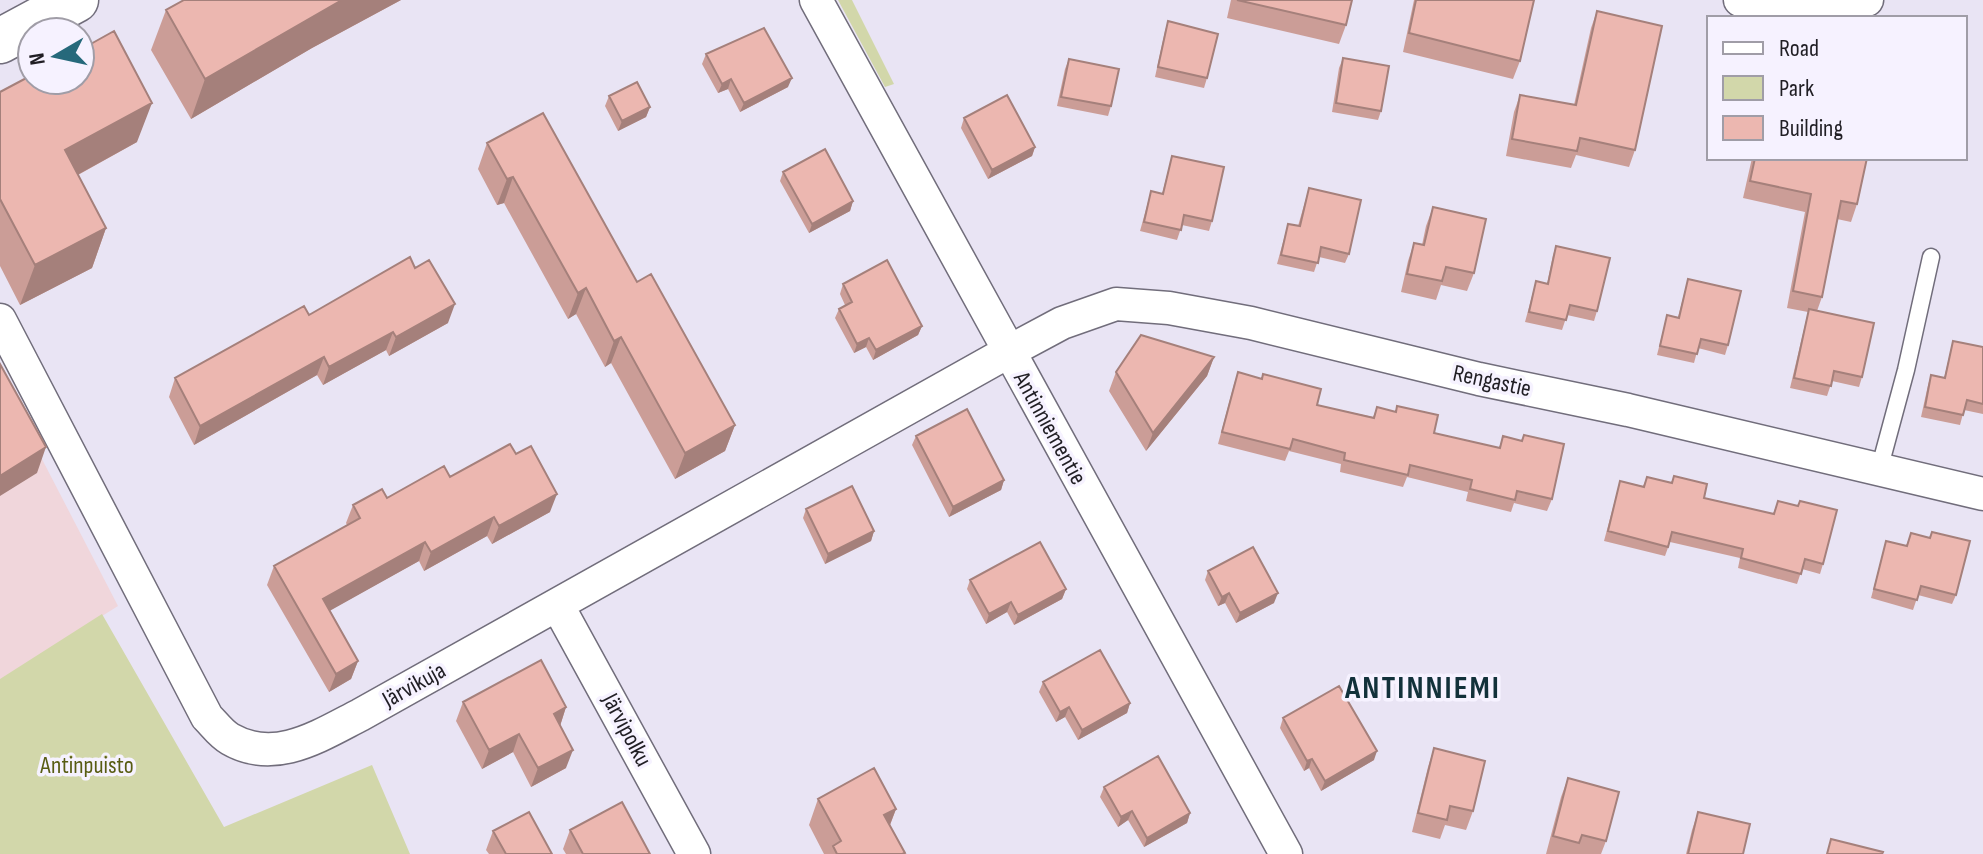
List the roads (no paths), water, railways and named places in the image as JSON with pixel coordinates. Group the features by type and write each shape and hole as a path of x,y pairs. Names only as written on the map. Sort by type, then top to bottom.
{"main road":[{"path":"0,41 76,0"}],"street":[{"name":"Antinniementie","path":"816,0 1286,854"},
{"path":"1740,0 1757,4 1823,6 1867,0"},
{"name":"Rengastie","path":"1008,352 1062,323 1116,304 1169,308 1251,323 1436,369 1628,410 1983,494"},
{"name":"Järvikuja","path":"0,320 207,717 228,739 255,749 277,751 307,742 558,606 1008,352"},
{"name":"Järvipolku","path":"558,606 694,854"}],"lane":[{"path":"1879,470 1906,370 1931,257"}],"district":[{"name":"ANTINNIEMI","path":"1423,688"}],"park label":[{"name":"Antinpuisto","path":"87,765"}]}
